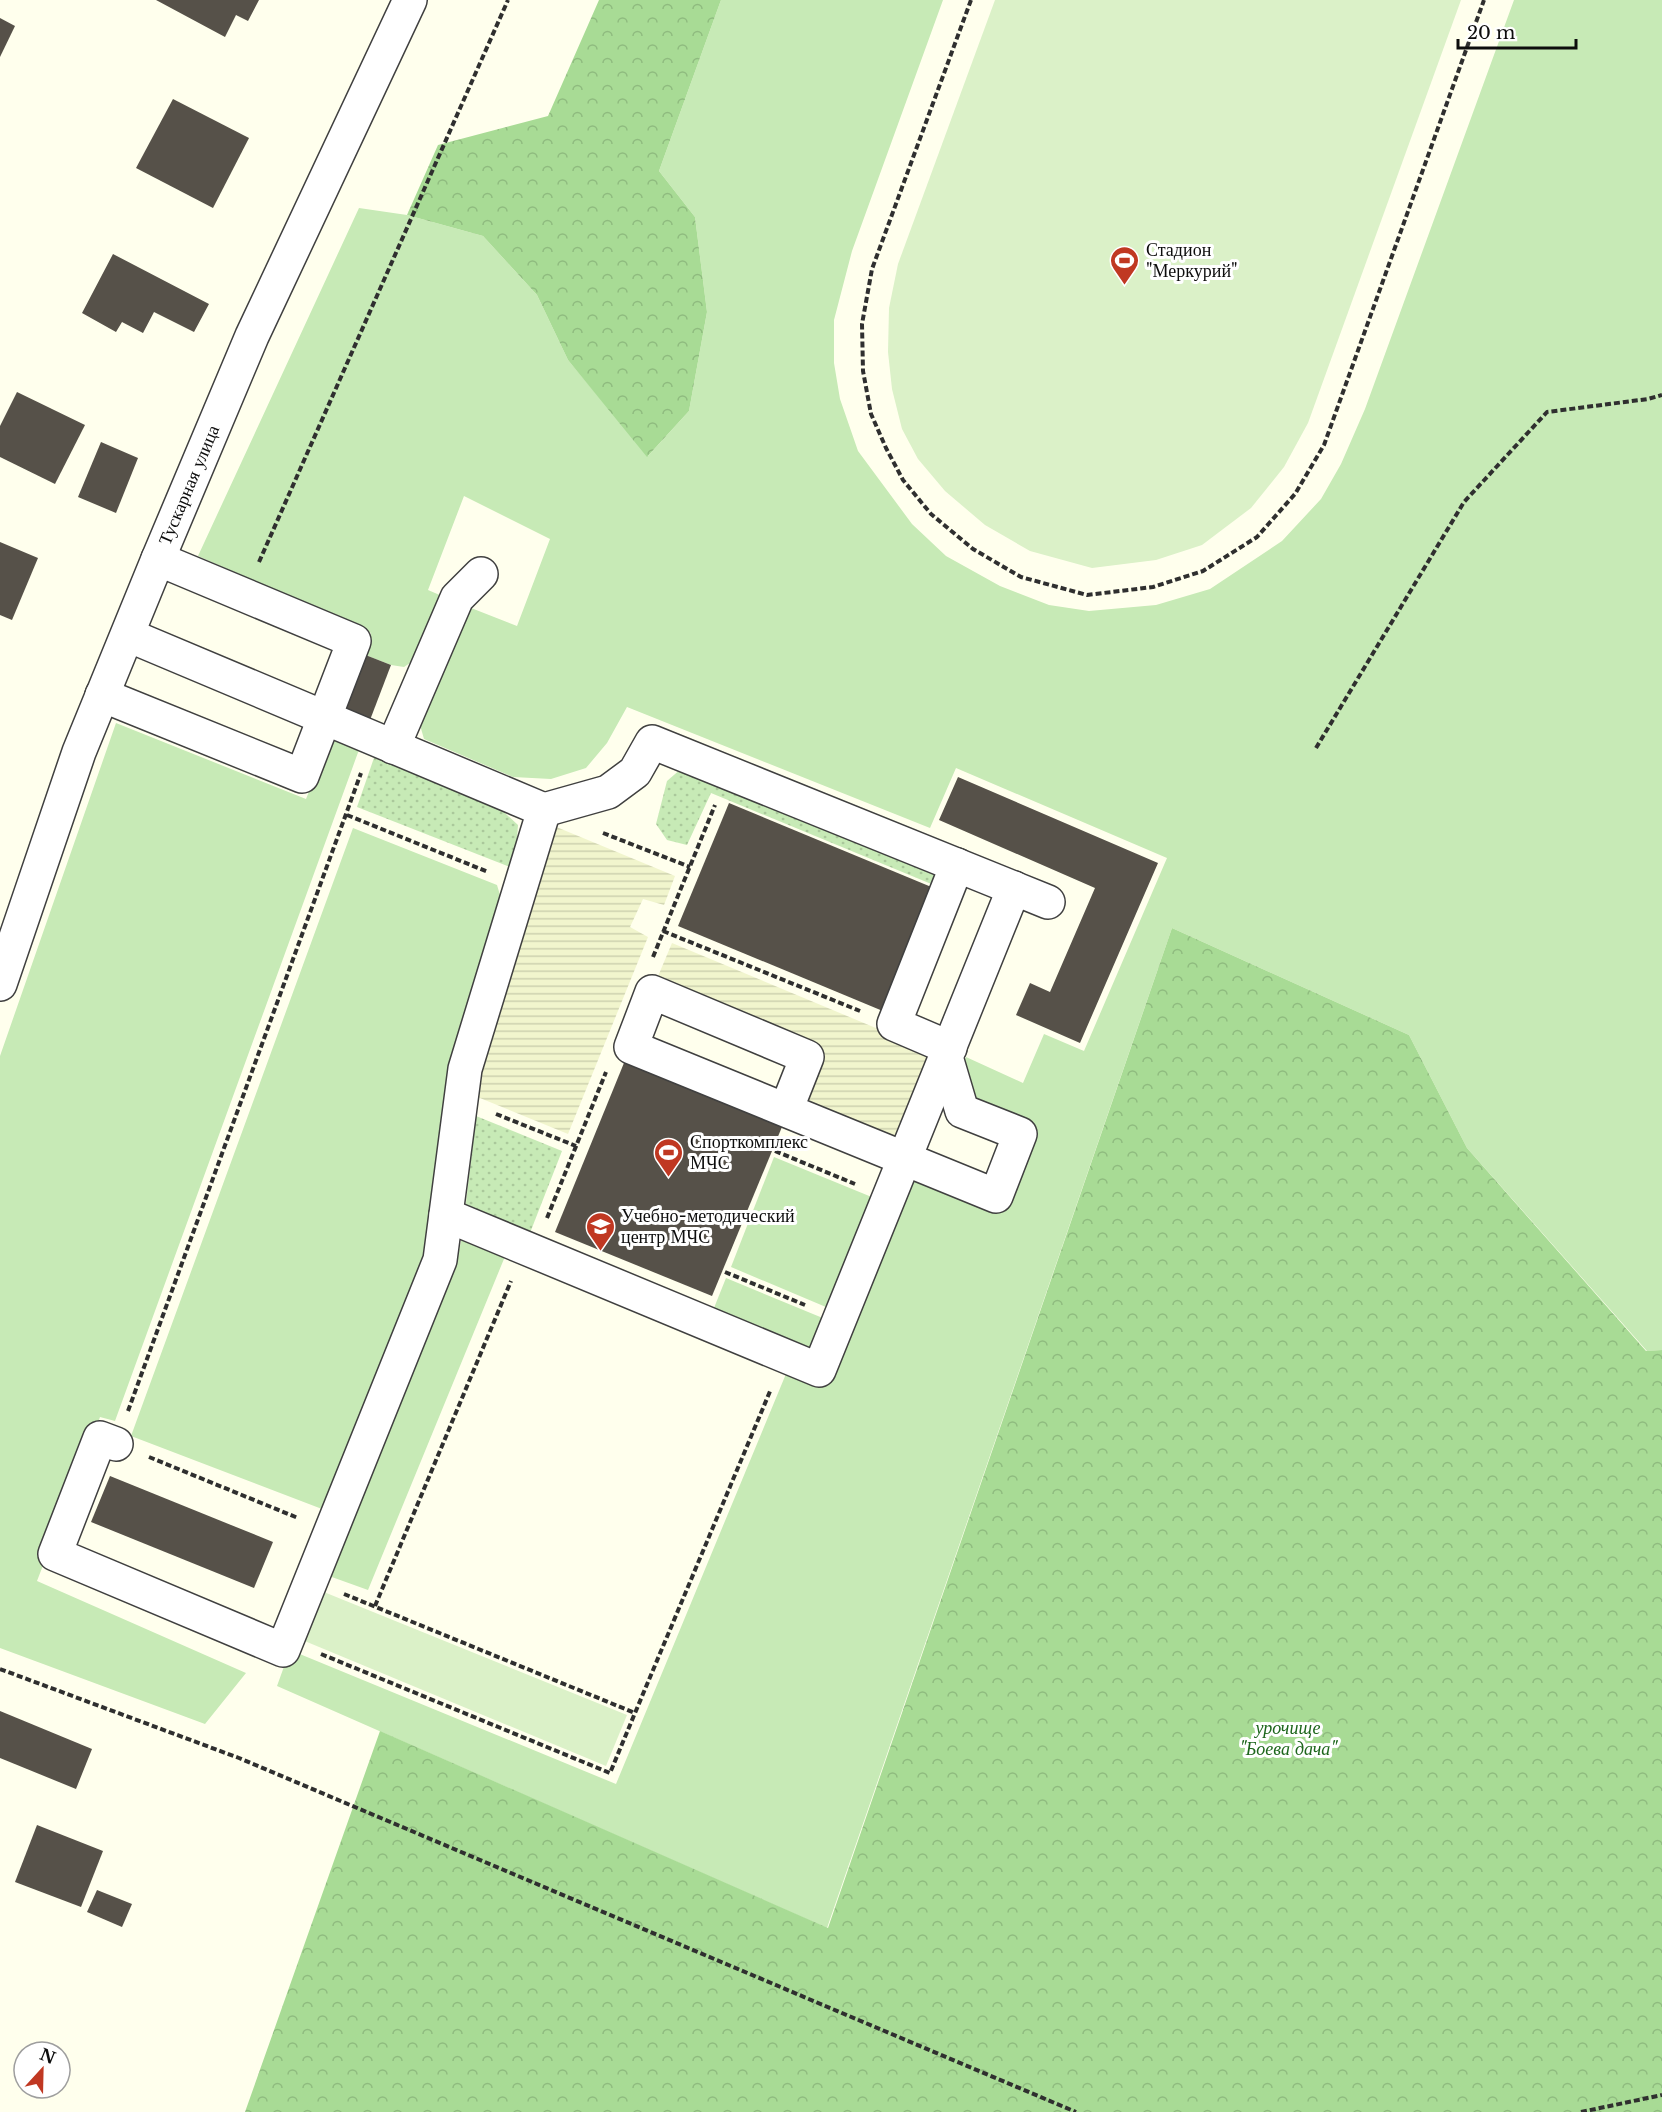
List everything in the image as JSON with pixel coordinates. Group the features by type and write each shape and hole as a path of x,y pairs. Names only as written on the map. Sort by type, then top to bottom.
{"street":[{"name":"Тускарная улица","path":"0,984 79,752 158,559 252,336 410,0"},
{"path":"102,695 302,776 354,641 158,559"},
{"path":"383,742 458,598 481,574"},
{"path":"128,635 544,810 608,792 634,772 652,742 1048,902"},
{"path":"116,1444 100,1438 55,1554 283,1650 440,1260 465,1069 544,810"},
{"path":"786,1110 807,1057 652,992 631,1047 996,1196 1020,1134 962,1111 948,1052 894,1024 957,865"},
{"path":"446,1215 819,1370 1014,888"}],"path":[{"path":"244,595 508,0"},
{"path":"971,0 872,269 862,324 863,371 871,414 903,480 931,514 973,549 1021,577 1087,595 1153,587 1203,571 1257,537 1295,494 1324,445 1484,0"},
{"path":"1316,748 1464,502 1547,412 1648,399 1662,394"},
{"path":"331,1532 116,1444 347,815 383,742"},
{"path":"347,815 521,885"},
{"path":"596,830 690,867"},
{"path":"663,931 894,1024"},
{"path":"461,1100 576,1146"},
{"path":"776,1151 889,1198"},
{"path":"375,1606 525,1248"},
{"path":"725,1272 840,1320"},
{"path":"287,1640 610,1773 785,1356"},
{"path":"311,1580 635,1713"},
{"path":"0,1669 239,1758 1076,2112"},
{"path":"1581,2112 1662,2095"}],"green space":[{"path":"599,0 721,0 659,171 695,217 707,312 689,411 647,457 568,360 537,295 483,236 407,215 438,145 548,116"},
{"path":"721,0 943,0 852,251 834,320 834,363 840,399 858,451 912,524 946,556 1000,586 1049,605 1089,611 1156,605 1210,589 1282,541 1321,499 1341,464 1365,409 1514,0 1662,0 1662,1350 1647,1351 1467,1148 1409,1035 1172,928 827,1928 277,1686 290,1650 616,1784 788,1369 827,1384 911,1172 1003,1209 1035,1129 972,1100 959,1070 966,1057 1023,1083 1044,1034 1084,1051 1167,858 956,768 930,828 627,707 607,743 586,768 551,779 513,777 424,739 420,725 466,606 517,626 550,539 464,496 428,590 442,596 419,657 404,667 391,665 363,654 371,633 198,556 359,208 407,215 483,236 537,295 568,360 648,456 689,411 707,312 695,217 659,171"},
{"name":"Стадион \"Меркурий\"","path":"995,0 1461,0 1308,423 1284,467 1251,508 1202,545 1156,560 1092,568 1030,551 985,525 945,491 918,459 902,429 892,389 888,352 889,308 898,264"},
{"path":"116,723 306,799 332,734 360,747 115,1421 100,1417 37,1581 246,1673 205,1724 0,1648 0,1056"},
{"path":"376,752 495,804 518,825 516,851 510,867 357,807"},
{"path":"682,768 949,868 941,888 711,793 687,845 667,840 656,824 667,781"},
{"path":"554,826 675,876 664,905 643,899 630,927 648,937 568,1134 475,1096 484,1055"},
{"path":"353,828 497,885 500,895 448,1085 422,1266 322,1509 131,1436"},
{"name":"урочище \"Боева дача\"","path":"1172,928 1409,1035 1467,1148 1646,1351 1662,1350 1662,2112 245,2112 380,1731 828,1928"},
{"path":"672,943 931,1051 896,1137 802,1099 822,1049 656,981"},
{"path":"476,1116 562,1151 528,1238 465,1211"},
{"path":"774,1157 879,1200 833,1310 731,1267"},
{"path":"462,1237 506,1254 368,1590 329,1576 455,1269"},
{"path":"726,1278 830,1321 816,1357 712,1313"},
{"path":"314,1588 627,1715 606,1766 295,1637"}],"building":[{"path":"156,0 259,0 248,21 236,15 225,37"},
{"path":"0,18 15,26 0,57"},
{"path":"173,99 249,138 213,208 136,168"},
{"path":"113,254 209,304 194,332 154,312 143,333 122,322 116,332 82,313"},
{"path":"17,392 85,425 55,484 0,457 0,426"},
{"path":"101,442 138,458 116,513 78,497"},
{"path":"0,542 38,558 12,620 0,615"},
{"path":"363,654 391,665 370,720 342,710"},
{"path":"958,777 1158,863 1080,1043 1016,1015 1030,983 1050,992 1095,888 939,820"},
{"path":"729,803 941,891 890,1014 678,926"},
{"name":"Спорткомплекс МЧС","path":"626,1058 784,1122 712,1296 555,1232"},
{"path":"110,1476 273,1542 254,1588 91,1522"},
{"path":"0,1711 92,1749 76,1789 0,1758"},
{"path":"37,1825 103,1851 81,1907 15,1882"},
{"path":"97,1890 132,1904 122,1927 87,1912"}],"place":[{"name":"Стадион \"Меркурий\"","path":"1125,286"},
{"name":"Спорткомплекс МЧС","path":"669,1178"},
{"name":"Учебно-методический центр МЧС","path":"600,1252"}]}
